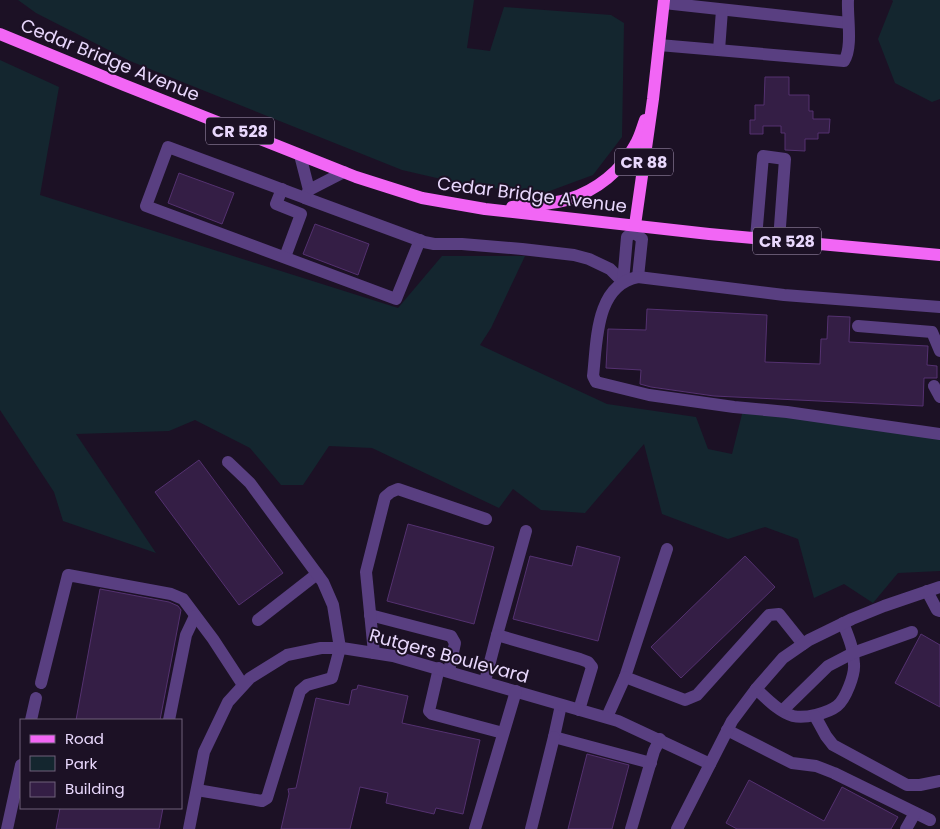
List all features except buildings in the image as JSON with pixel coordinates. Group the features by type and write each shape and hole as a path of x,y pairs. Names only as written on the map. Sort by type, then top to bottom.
{"main road":[{"name":"CR 88","path":"634,228 653,99 664,2"},
{"name":"Cedar Bridge Avenue","path":"0,34 300,155 422,198 485,209 634,228 940,255"},
{"path":"485,209 567,200 601,184 616,170 636,144 653,99"}],"street":[{"path":"658,44 844,61 847,57 848,48 848,0"},
{"path":"664,2 848,23"},
{"path":"719,50 722,10"},
{"path":"420,240 396,299 146,206 168,147 282,189 307,194 420,240 434,244 471,244 574,255 589,259 610,269 623,282"},
{"path":"300,155 307,194"},
{"path":"756,238 763,156 785,159 779,240"},
{"path":"307,194 344,172"},
{"path":"282,189 276,204 301,214 285,257"},
{"path":"623,282 628,237 634,228 642,239 638,277"},
{"path":"940,307 784,295 638,277 623,282 608,297 603,308 593,376 596,382 649,395 940,434"},
{"path":"858,326 936,330 940,351"},
{"path":"197,790 262,801 267,798 300,691 307,685 332,678 340,648 333,605 323,582 250,483 228,462"},
{"path":"374,653 366,572 385,497 398,489 486,519"},
{"path":"485,681 526,531"},
{"path":"607,717 626,677 667,549"},
{"path":"258,620 317,574"},
{"path":"41,683 68,575 171,594 182,599 213,639 244,685"},
{"path":"677,829 732,721 783,658 803,644 843,623 927,590 940,587"},
{"path":"927,590 937,610 940,611"},
{"path":"626,677 684,700 697,695 769,615 779,614 803,644"},
{"path":"370,615 451,636 455,643 429,711 432,714 502,733"},
{"path":"169,719 186,635 194,616"},
{"path":"756,689 773,705 794,716 815,716 838,705 850,684 855,665 843,623"},
{"path":"783,710 828,666 853,653 912,632"},
{"path":"497,635 580,659 590,664 591,671 579,710"},
{"name":"Rutgers Boulevard","path":"189,829 204,752 228,702 250,678 287,655 321,648 340,648 393,656 618,720 710,764"},
{"path":"475,829 516,691"},
{"path":"31,719 36,698"},
{"path":"531,829 561,705"},
{"path":"815,716 833,745 907,785 920,785 939,780"},
{"path":"727,730 792,763 816,766 834,772 930,820"},
{"path":"554,737 651,763"},
{"path":"631,829 660,739"},
{"path":"7,829 20,770"},
{"path":"182,806 192,815"},
{"path":"906,829 915,813"}],"green space":[{"path":"18,0 474,0 467,48 490,51 504,7 611,15 624,23 622,137 593,175 546,194 467,185 402,170 130,61 36,13"},
{"path":"892,0 940,0 940,99 932,102 895,83 878,39"},
{"path":"0,60 59,87 40,195 398,308 442,256 525,256 491,328 480,345 607,404 696,417 708,449 732,454 745,402 940,431 940,571 898,573 873,603 844,584 814,598 798,539 765,527 728,539 662,514 644,444 585,513 541,510 513,489 499,508 372,448 329,446 303,485 281,485 250,448 195,420 169,431 76,434 156,553 63,521 54,492 0,410"}]}
